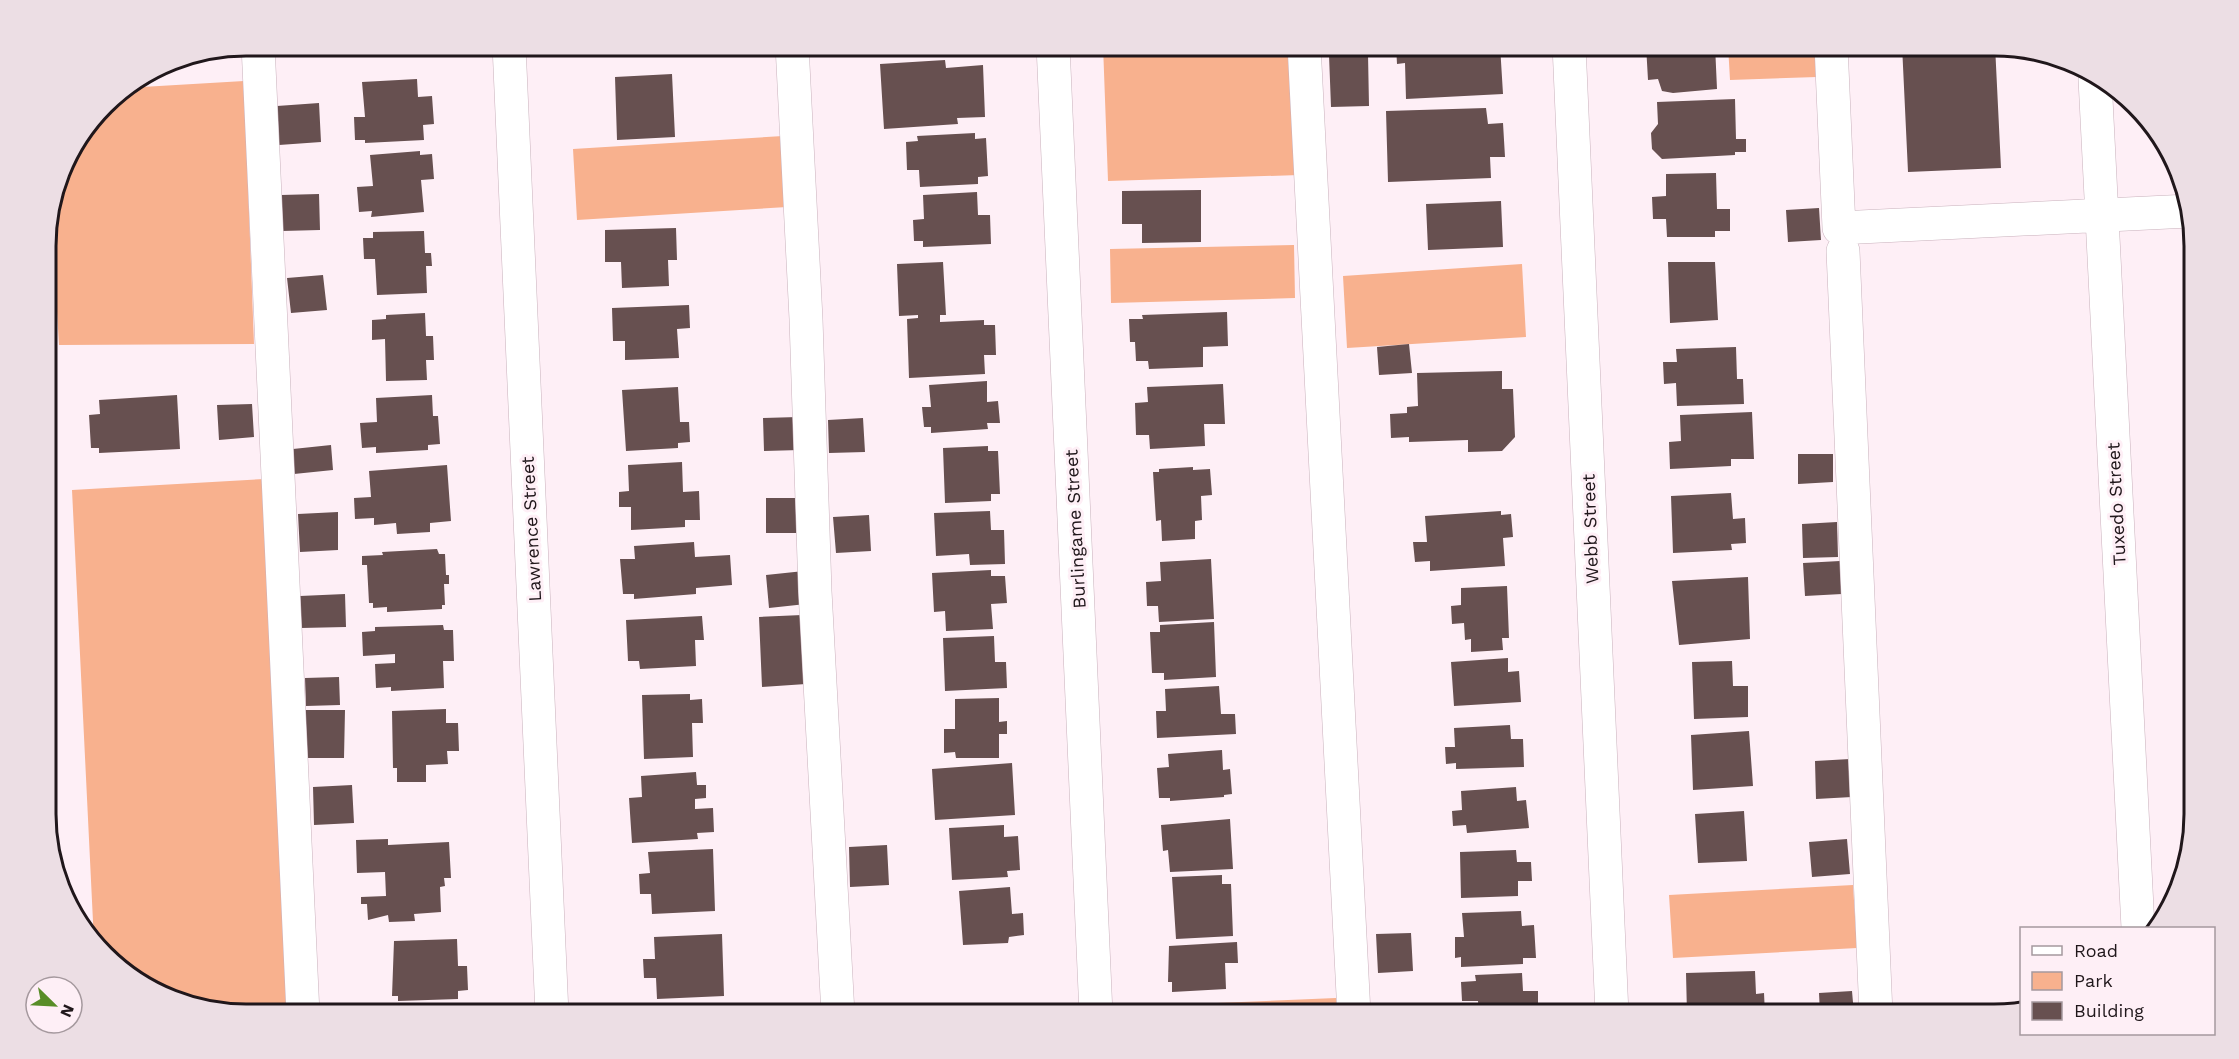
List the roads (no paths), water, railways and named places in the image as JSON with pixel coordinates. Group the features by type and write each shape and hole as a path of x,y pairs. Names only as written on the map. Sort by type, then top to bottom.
{"street":[{"path":"259,56 303,1004"},
{"name":"Lawrence Street","path":"509,56 552,1004"},
{"path":"793,56 806,318 815,591 837,1004"},
{"name":"Burlingame Street","path":"1053,56 1096,1004"},
{"path":"1305,56 1353,1003"},
{"name":"Webb Street","path":"1569,56 1612,1003"},
{"path":"1831,56 1839,228 2180,211"},
{"name":"Tuxedo Street","path":"2096,86 2138,927"},
{"path":"1844,251 1876,1003"}]}
